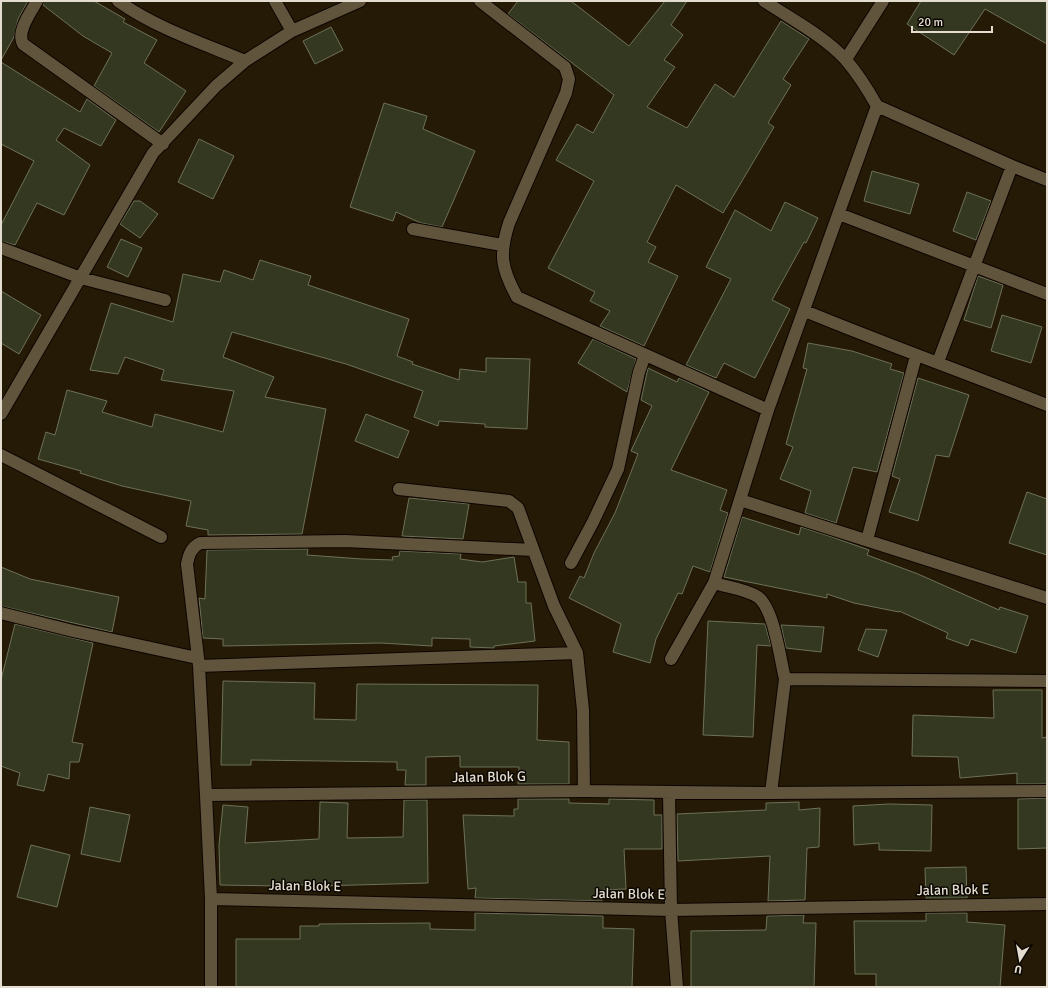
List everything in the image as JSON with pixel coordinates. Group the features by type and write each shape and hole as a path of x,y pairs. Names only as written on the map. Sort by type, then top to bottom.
{"street":[{"path":"37,1 23,29 21,41 23,44 163,144"},
{"path":"118,1 133,11 162,26 245,61"},
{"path":"275,1 292,31"},
{"path":"1,414 153,153 216,86 245,61 292,31 360,1"},
{"path":"480,1 565,67 569,79 566,93 509,223 502,245 506,276 517,297 768,410"},
{"path":"764,1 822,40 846,59 863,82 877,106 1047,180"},
{"path":"846,59 883,1"},
{"path":"671,659 714,583 768,410 805,311 877,106"},
{"path":"938,362 1012,166"},
{"path":"839,214 1047,294"},
{"path":"413,229 502,245"},
{"path":"1,248 81,278 165,300"},
{"path":"805,311 916,356 938,362 1047,405"},
{"path":"570,563 593,522 618,469 639,372 645,355"},
{"path":"867,540 916,356"},
{"path":"1,454 161,537"},
{"path":"399,489 509,501 518,508 554,606 577,653 583,710 584,790"},
{"path":"740,500 1047,598"},
{"path":"211,987 211,899 206,795 198,662 187,564 194,546 200,544 345,541 533,550"},
{"path":"714,583 746,592 757,597 765,604 769,615 785,679 771,793"},
{"path":"1,613 198,662 577,653"},
{"path":"785,679 1047,681"},
{"name":"Jalan Blok G","path":"206,795 584,790 669,793 1047,791"},
{"path":"669,793 671,910 677,987"},
{"name":"Jalan Blok E","path":"211,899 671,910 1047,904"}],"building":[{"path":"1,1 28,1 18,19 14,37 1,60"},
{"path":"44,1 94,1 125,19 123,22 157,40 144,63 186,91 159,132 94,86 112,53 83,36 43,5"},
{"path":"518,1 571,1 629,46 665,1 687,1 671,25 683,35 664,60 675,67 647,107 687,128 715,84 734,97 781,21 809,39 783,79 791,85 768,123 774,127 723,213 676,185 647,242 656,247 648,262 678,276 644,346 600,326 610,311 590,301 595,292 548,268 594,181 556,160 577,124 593,133 614,95 508,14"},
{"path":"921,1 1047,1 1047,44 985,9 954,55 907,24"},
{"path":"331,27 343,50 315,64 303,41"},
{"path":"1,62 80,112 87,99 116,120 101,146 64,128 56,140 90,165 64,215 37,203 15,245 1,241 1,225 34,161 1,144"},
{"path":"384,103 427,116 423,129 475,151 442,227 421,223 396,212 393,221 350,207"},
{"path":"199,139 234,156 213,199 178,182"},
{"path":"872,171 919,184 910,214 864,201"},
{"path":"967,192 991,201 976,240 953,231"},
{"path":"134,201 140,201 158,214 140,238 120,224"},
{"path":"785,202 818,218 806,243 804,242 772,300 790,309 755,378 724,363 716,378 686,365 731,279 706,267 735,210 771,231"},
{"path":"121,239 142,248 128,277 107,267"},
{"path":"260,260 311,276 308,285 409,319 397,356 413,362 412,364 459,380 460,369 486,372 486,358 530,359 527,429 485,427 485,424 439,421 438,426 414,417 423,391 346,364 232,332 223,357 274,377 265,397 326,409 302,534 208,535 208,530 186,526 191,501 122,486 80,473 81,471 38,459 46,432 55,435 67,390 107,401 102,412 152,427 155,414 223,432 234,391 161,380 164,370 125,357 118,374 90,370 111,303 173,322 183,274 220,282 224,270 253,280"},
{"path":"978,276 1003,285 991,328 964,320"},
{"path":"1,291 41,315 19,354 1,343"},
{"path":"1002,315 1042,327 1031,363 991,351"},
{"path":"593,339 636,359 627,392 578,363"},
{"path":"808,343 852,351 892,364 890,369 904,373 877,472 853,467 836,523 805,513 811,491 780,479 793,447 786,444 807,369 803,368"},
{"path":"648,368 677,382 679,378 709,392 671,470 727,490 720,510 728,513 710,572 693,566 682,594 678,593 656,639 650,663 613,652 621,624 569,598 580,576 584,578 594,553 615,513 638,454 631,451 652,406 641,400"},
{"path":"918,378 969,395 949,457 936,455 918,521 889,512 900,479 892,476"},
{"path":"366,414 409,431 398,458 355,441"},
{"path":"1027,492 1047,499 1047,555 1009,543"},
{"path":"409,498 469,504 463,539 402,536"},
{"path":"742,517 799,535 801,527 832,537 869,550 867,555 918,574 999,610 1000,607 1028,616 1016,653 971,639 968,646 946,638 948,633 899,611 854,603 827,594 827,598 724,577"},
{"path":"308,549 307,555 362,559 393,560 392,557 399,556 400,551 461,554 460,559 482,562 514,557 518,582 526,582 526,603 531,603 535,641 494,646 494,648 470,647 470,639 432,638 432,646 381,643 223,646 223,639 203,638 199,598 205,599 207,550"},
{"path":"1,567 30,579 119,597 112,632 1,606"},
{"path":"708,621 765,624 771,646 757,645 753,737 703,735"},
{"path":"15,624 93,643 72,742 83,744 79,762 70,762 69,779 48,774 44,791 17,785 20,773 1,766 1,680"},
{"path":"781,625 824,627 821,652 786,648"},
{"path":"866,629 887,630 878,657 858,650"},
{"path":"223,681 315,683 314,719 356,720 357,684 538,685 537,740 569,742 569,784 518,784 519,767 460,767 460,756 426,757 426,785 405,785 406,770 397,770 397,762 251,760 251,765 221,765"},
{"path":"993,690 1042,690 1042,738 1047,737 1047,784 1017,784 1017,773 960,778 958,757 912,756 913,715 994,718"},
{"path":"1047,798 1047,848 1018,849 1018,799"},
{"path":"518,799 569,799 569,803 609,804 609,799 654,800 654,815 662,815 662,849 624,849 626,889 601,890 602,901 475,898 476,888 468,889 463,815 514,816 514,809 518,809"},
{"path":"404,800 427,800 428,883 318,886 318,884 281,886 220,885 219,845 223,805 248,807 245,843 319,839 320,802 348,803 347,838 403,837"},
{"path":"799,802 799,810 820,808 819,847 807,848 805,900 768,901 770,856 678,861 677,814 766,810 766,803"},
{"path":"889,804 932,805 931,851 879,850 879,843 854,845 853,806"},
{"path":"90,807 130,815 120,862 81,854"},
{"path":"31,845 70,855 57,907 17,897"},
{"path":"966,867 967,898 926,898 925,868"},
{"path":"475,913 603,916 603,928 634,929 632,987 236,987 236,939 300,939 300,926 319,926 319,924 430,923 430,929 475,930"},
{"path":"926,913 967,913 967,922 1005,925 1000,987 876,987 876,974 855,974 854,921 926,921"},
{"path":"804,915 803,923 816,923 814,987 691,987 691,931 766,930 767,916"}]}
